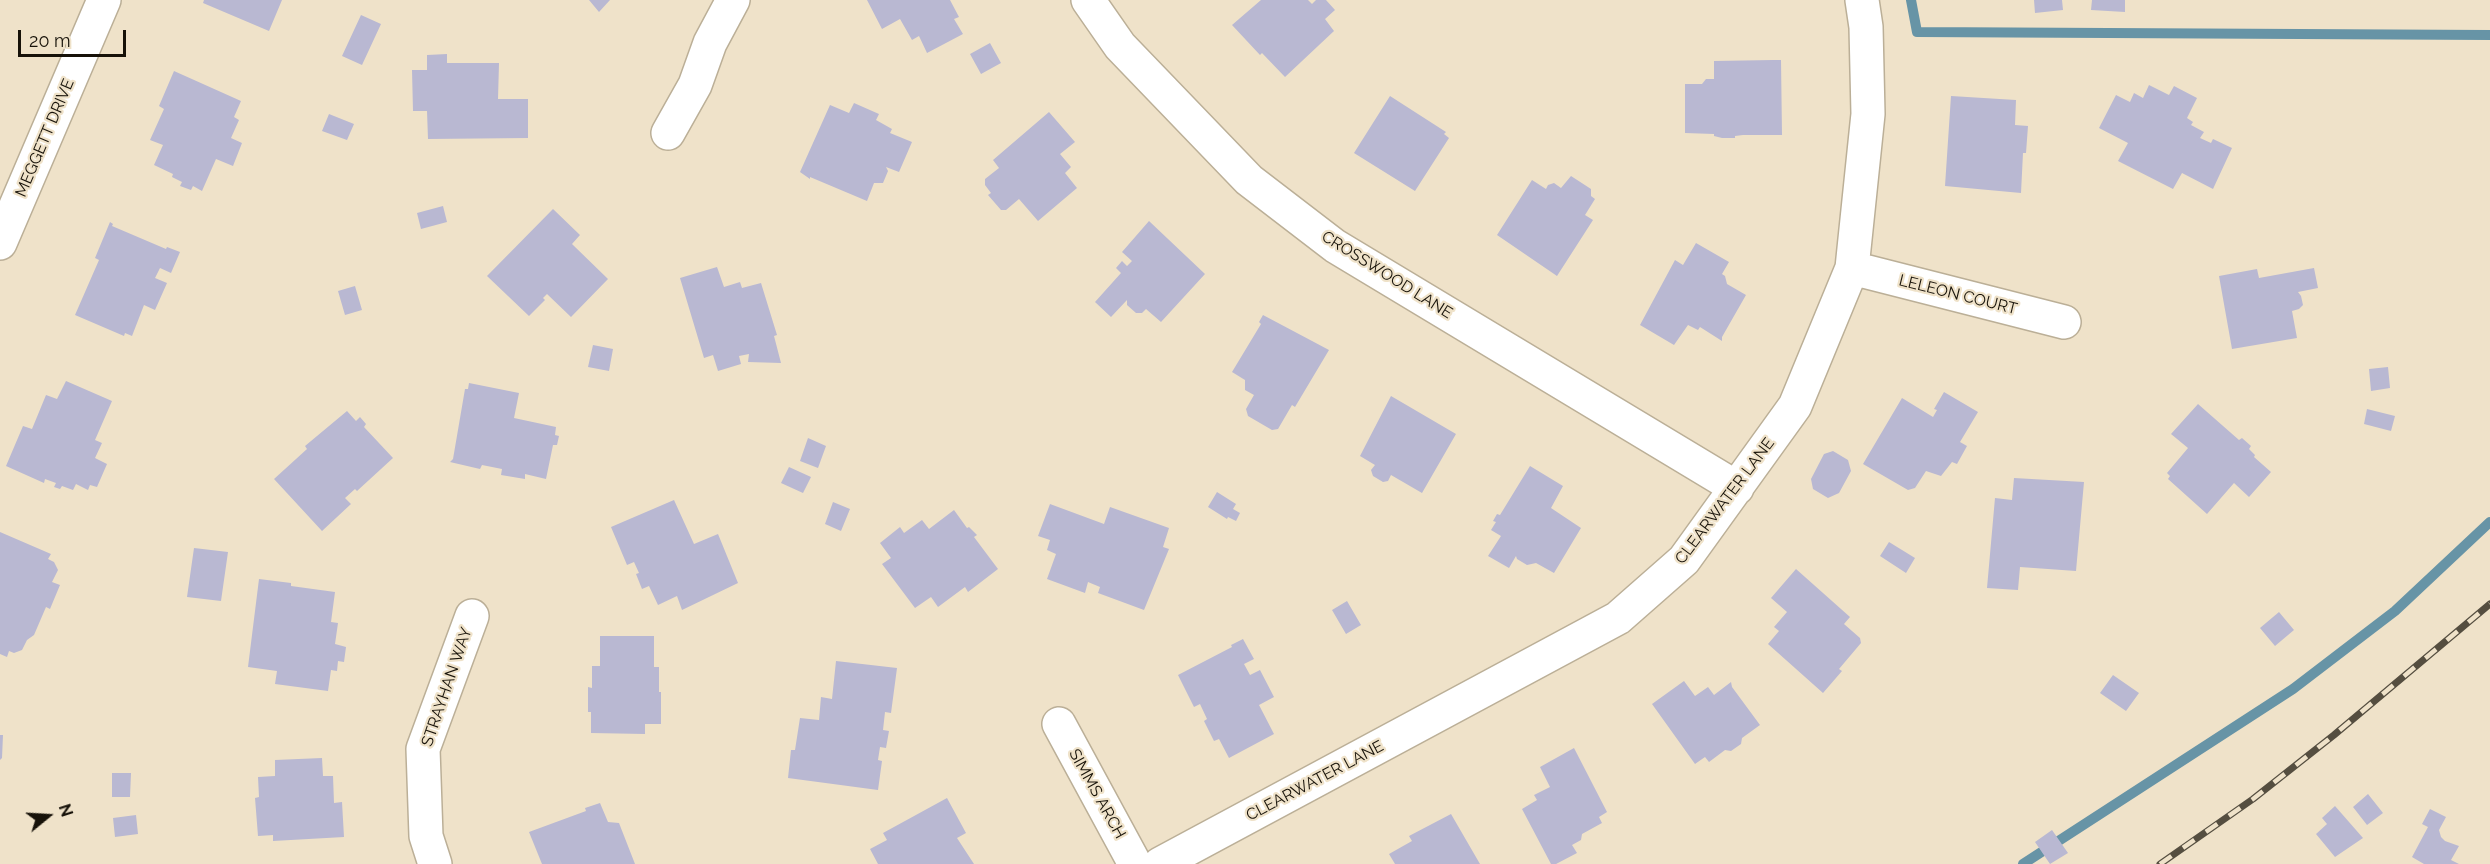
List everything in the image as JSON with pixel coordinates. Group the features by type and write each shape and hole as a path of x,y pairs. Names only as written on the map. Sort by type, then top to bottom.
{"street":[{"name":"MEGGETT DRIVE","path":"0,243 104,0"},
{"path":"668,133 695,85 710,43 733,0"},
{"name":"CROSSWOOD LANE","path":"1088,0 1120,46 1249,180 1335,246 1737,488"},
{"name":"CLEARWATER LANE","path":"1160,864 1618,618 1684,560 1796,406 1852,268 1868,114 1866,27 1862,0"},
{"name":"LELEON COURT","path":"1852,268 2064,322"},
{"name":"STRAYHAN WAY","path":"435,864 426,836 423,749 472,616"},
{"name":"SIMMS ARCH","path":"1059,724 1135,864"}],"building":[{"path":"204,0 282,0 269,31 203,3"},
{"path":"589,0 610,0 599,12"},
{"path":"867,0 950,0 959,17 954,19 963,34 927,53 919,36 912,40 900,19 882,29"},
{"path":"1261,0 1308,0 1312,4 1316,0 1326,0 1335,10 1325,19 1334,31 1285,77 1262,53 1260,55 1232,25"},
{"path":"2034,0 2062,0 2063,10 2035,13"},
{"path":"2092,0 2125,0 2125,12 2091,10"},
{"path":"361,15 381,24 362,65 342,56"},
{"path":"990,43 1001,63 981,74 970,54"},
{"path":"447,54 447,63 499,63 498,99 528,99 528,138 428,139 427,111 413,111 412,70 427,70 427,55"},
{"path":"1781,60 1782,135 1743,135 1735,136 1735,138 1722,138 1714,134 1685,133 1685,84 1702,84 1706,79 1714,79 1714,61"},
{"path":"174,71 241,101 234,117 239,120 231,138 242,143 233,166 216,159 202,191 193,186 191,190 180,186 182,182 172,177 173,174 154,165 163,145 150,140 164,109 159,106"},
{"path":"2149,85 2169,95 2174,86 2197,98 2187,118 2193,122 2191,125 2204,132 2200,138 2211,143 2213,139 2232,148 2213,189 2182,173 2173,189 2118,161 2128,143 2099,128 2116,95 2130,102 2134,93 2143,98"},
{"path":"1390,96 1446,132 1444,134 1449,138 1415,191 1354,153"},
{"path":"1951,96 2016,100 2015,125 2028,126 2026,153 2023,153 2021,193 1945,186"},
{"path":"854,103 879,114 876,120 892,129 890,133 912,142 899,172 886,167 888,171 883,183 874,183 867,201 810,177 810,179 800,172 830,105 849,113"},
{"path":"1049,112 1075,142 1060,154 1071,167 1065,173 1077,188 1038,221 1019,199 1006,210 1001,210 988,195 991,193 985,185 985,179 999,168 993,160"},
{"path":"329,114 354,124 347,140 322,131"},
{"path":"1571,176 1591,189 1591,196 1595,199 1585,215 1593,220 1557,276 1497,235 1532,180 1546,189 1548,185 1554,183 1561,188"},
{"path":"443,206 447,222 421,229 417,213"},
{"path":"553,209 580,235 572,244 608,279 571,317 547,294 543,298 545,300 529,316 487,276"},
{"path":"1149,221 1205,274 1161,322 1146,309 1142,313 1136,313 1127,305 1127,300 1111,317 1095,302 1121,273 1116,268 1122,261 1127,266 1132,261 1122,252"},
{"path":"110,222 112,226 166,249 167,247 180,252 171,273 160,268 155,278 167,283 155,310 144,305 132,336 125,333 124,336 75,315 99,260 95,258"},
{"path":"1696,243 1729,262 1722,274 1727,284 1746,295 1722,337 1722,341 1700,327 1698,330 1688,325 1674,345 1640,325 1675,260 1683,265"},
{"path":"717,267 724,287 740,282 742,288 761,283 777,335 774,336 781,363 748,362 749,354 739,356 741,364 718,371 713,355 704,358 680,278"},
{"path":"2314,268 2318,288 2298,292 2303,305 2292,311 2297,338 2232,349 2219,276 2257,269 2259,278"},
{"path":"355,286 362,310 345,315 338,291"},
{"path":"1263,315 1329,350 1295,407 1292,405 1278,429 1272,430 1248,416 1246,409 1254,395 1245,390 1245,380 1232,372 1261,324 1259,322"},
{"path":"593,345 613,349 609,371 588,367"},
{"path":"2388,367 2390,388 2371,391 2369,369"},
{"path":"66,381 112,401 95,440 102,443 95,458 107,464 97,487 90,485 88,490 76,484 73,490 62,486 60,489 54,487 56,483 45,479 44,483 6,466 23,426 32,429 46,395 57,399"},
{"path":"469,383 519,393 514,418 556,427 555,435 559,436 557,445 553,445 546,479 525,474 525,479 501,475 502,469 482,465 480,469 450,462 453,459 465,389 468,389"},
{"path":"1944,392 1978,412 1960,442 1967,446 1957,464 1952,462 1941,476 1926,471 1915,488 1908,490 1863,464 1902,398 1933,417 1937,410 1934,409"},
{"path":"1391,396 1456,434 1422,493 1391,475 1388,481 1383,482 1373,476 1371,470 1375,465 1360,456"},
{"path":"2198,404 2239,440 2242,438 2251,446 2249,449 2255,455 2254,457 2271,472 2249,497 2234,483 2207,514 2168,479 2170,476 2167,473 2188,448 2171,434"},
{"path":"2367,409 2395,416 2391,431 2364,424"},
{"path":"347,411 356,421 360,417 366,424 364,427 393,458 357,491 355,489 345,498 351,504 322,531 274,479 307,449 305,446"},
{"path":"808,438 826,446 818,468 800,461"},
{"path":"1833,451 1848,460 1851,471 1839,493 1828,498 1813,489 1811,479 1824,454"},
{"path":"1530,466 1563,486 1551,508 1581,528 1554,573 1536,563 1527,565 1516,556 1509,568 1488,556 1501,536 1491,530 1496,522 1493,521 1497,514 1500,515"},
{"path":"789,467 811,477 803,493 781,483"},
{"path":"2014,478 2084,482 2076,571 2020,567 2018,590 1987,588 1995,498 2012,500"},
{"path":"1217,492 1236,504 1233,509 1240,513 1236,521 1228,517 1227,519 1208,507"},
{"path":"674,500 694,544 718,534 738,583 682,610 677,596 658,605 649,586 642,589 634,562 627,565 611,527"},
{"path":"833,502 850,509 841,531 825,524"},
{"path":"1050,504 1104,524 1110,507 1169,528 1163,547 1169,549 1144,610 1098,593 1100,587 1088,582 1085,593 1047,579 1056,554 1047,550 1050,540 1038,536"},
{"path":"954,510 967,528 969,527 977,535 974,537 998,569 968,592 965,587 938,607 931,597 915,608 882,564 891,558 880,543 900,527 904,533 922,520 929,529"},
{"path":"0,532 51,554 48,559 54,562 58,570 52,582 60,585 50,609 46,607 34,635 27,640 22,650 14,653 9,651 7,657 0,654"},
{"path":"1889,542 1915,558 1906,573 1880,556"},
{"path":"194,548 228,552 221,601 187,597"},
{"path":"1796,569 1850,617 1844,624 1860,638 1861,643 1839,669 1842,671 1823,693 1768,644 1779,631 1774,627 1787,612 1771,598"},
{"path":"259,579 335,592 331,622 338,623 335,644 346,647 344,662 338,661 337,671 331,670 328,691 275,684 277,671 248,667"},
{"path":"1347,601 1361,625 1346,634 1332,610"},
{"path":"2279,612 2294,630 2275,646 2260,628"},
{"path":"600,636 654,636 654,667 659,667 659,692 661,692 661,724 645,724 645,734 591,733 588,687 592,688 592,666 600,666"},
{"path":"1243,639 1254,659 1244,664 1250,675 1260,670 1274,697 1259,705 1274,734 1229,758 1219,739 1214,741 1204,721 1207,719 1200,704 1194,707 1178,675"},
{"path":"836,661 897,668 891,713 885,712 883,730 889,731 886,748 880,747 878,760 882,761 878,790 788,778 791,750 795,750 800,718 819,720 821,697 832,699"},
{"path":"2113,675 2139,693 2126,711 2100,693"},
{"path":"1684,681 1695,696 1708,687 1714,695 1731,682 1732,687 1760,725 1742,738 1741,744 1731,751 1725,750 1709,762 1705,757 1695,764 1652,704"},
{"path":"0,735 3,735 0,760"},
{"path":"1574,748 1607,812 1599,817 1602,823 1582,834 1581,840 1572,845 1577,853 1556,864 1551,864 1522,809 1537,800 1534,795 1550,787 1540,767"},
{"path":"322,758 323,776 333,776 334,803 342,802 344,837 273,841 273,835 258,836 255,798 259,797 258,777 275,776 275,760"},
{"path":"112,773 131,773 130,797 112,797"},
{"path":"2368,794 2383,813 2367,825 2353,807"},
{"path":"947,798 966,833 957,838 974,864 878,864 870,849 887,840 883,833"},
{"path":"600,803 608,822 619,823 635,864 542,864 529,832 586,811 585,808"},
{"path":"2335,806 2363,838 2335,857 2316,834 2327,824 2322,818"},
{"path":"2430,809 2446,817 2439,830 2445,841 2459,846 2451,860 2459,864 2424,864 2412,857 2428,827 2422,824"},
{"path":"1451,814 1480,864 1395,864 1389,854 1412,841 1409,836"},
{"path":"136,815 138,834 115,837 113,818"},
{"path":"2052,830 2068,853 2050,864 2035,842"}],"waterway":[{"path":"1911,0 1917,32 2490,35"},
{"path":"2023,864 2293,689 2395,611 2490,522"}],"railway":[{"path":"2160,864 2253,799 2334,735 2490,604"}]}
